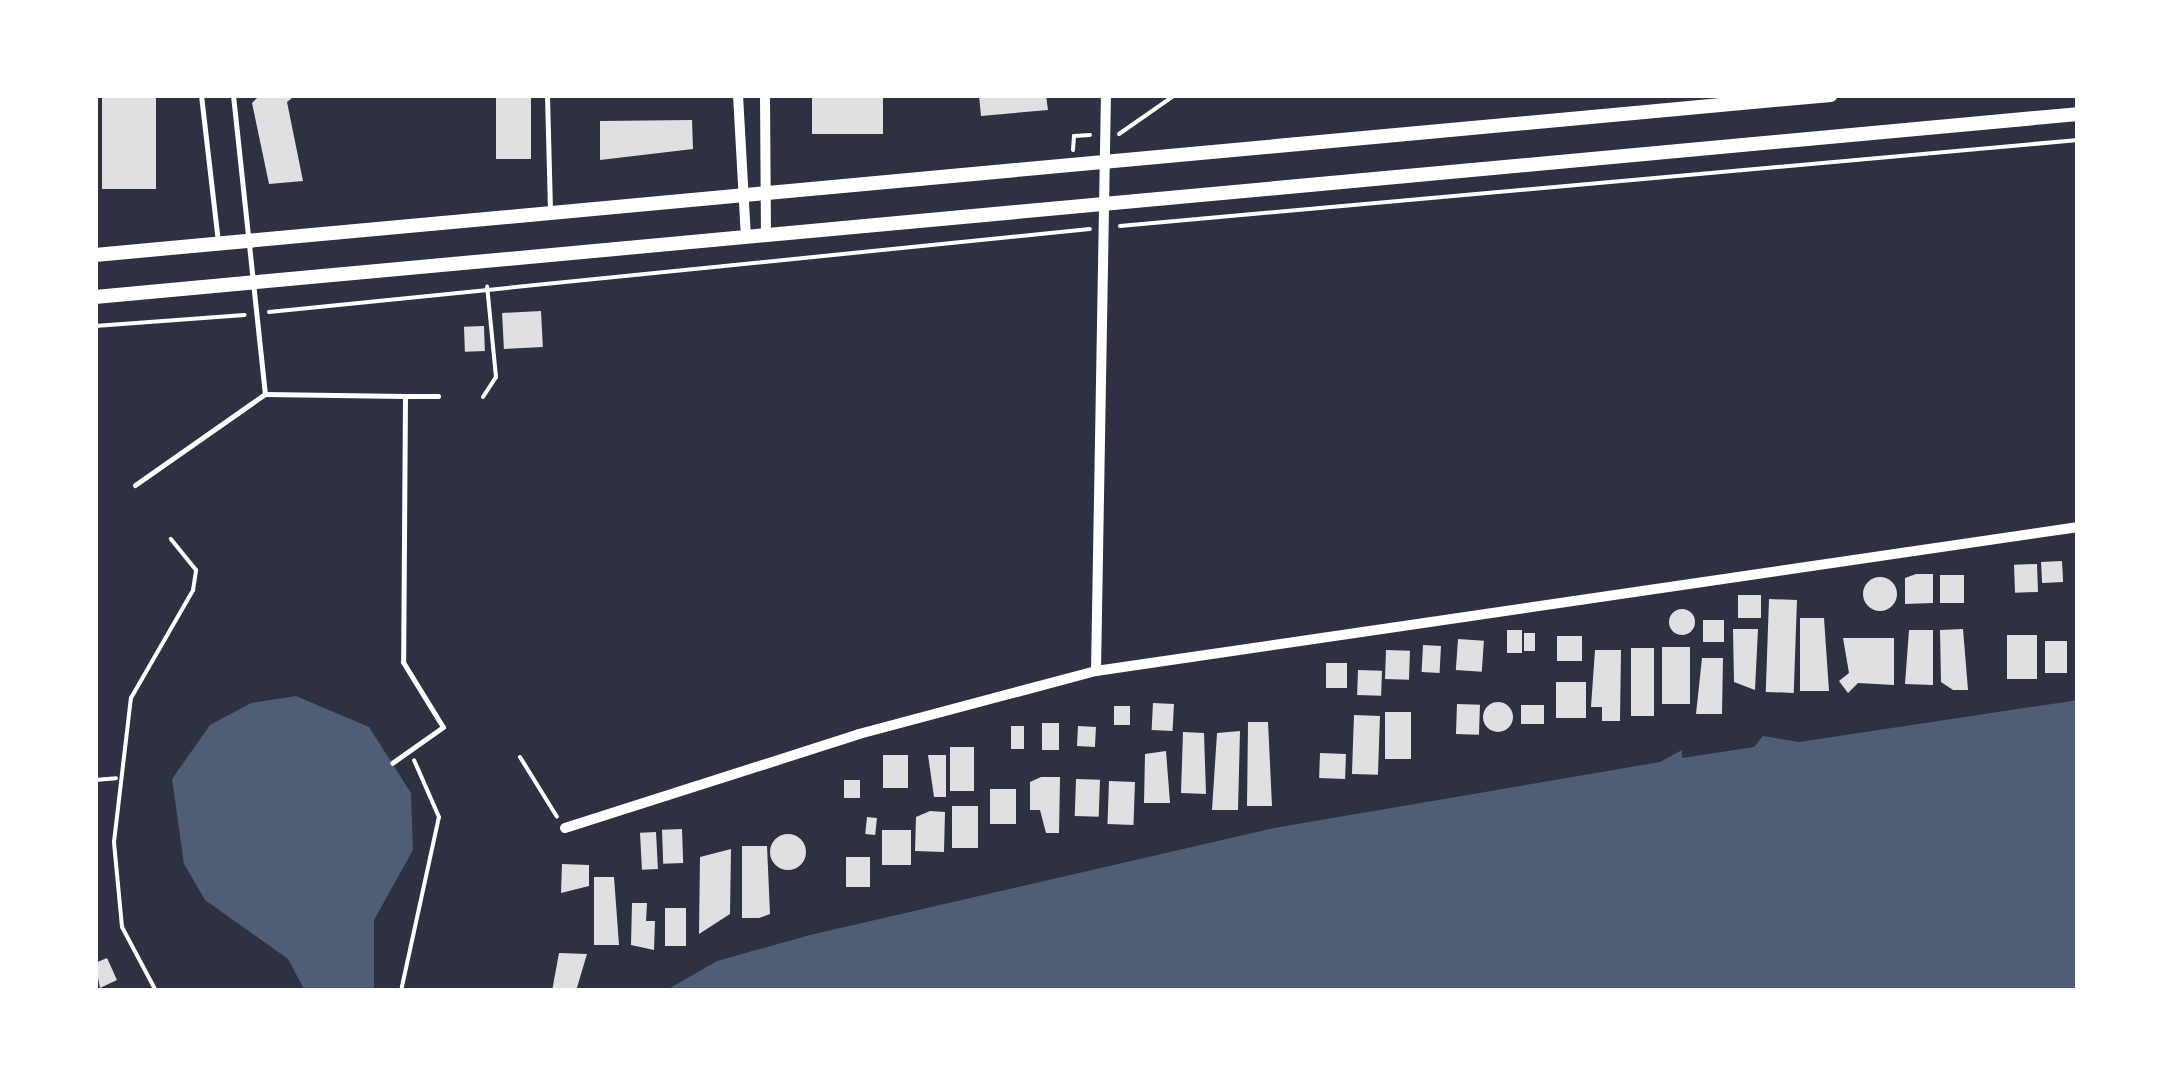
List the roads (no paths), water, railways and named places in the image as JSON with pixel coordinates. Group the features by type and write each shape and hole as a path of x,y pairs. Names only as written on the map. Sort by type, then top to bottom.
{"main road":[{"path":"95,256 1831,95"},
{"path":"95,297 2078,114"}],"street":[{"path":"738,95 739,195 746,237"},
{"path":"765,95 766,235"},
{"path":"1096,671 1106,95"},
{"path":"565,828 859,734 1096,671 2078,527"}],"lane":[{"path":"201,95 218,244"},
{"path":"233,95 252,241 265,394"},
{"path":"548,95 550,213"},
{"path":"135,484 265,394 438,396"},
{"path":"392,763 443,727 403,662 405,396"}],"water":[{"path":"296,696 369,727 411,793 413,850 374,920 374,991 305,991 288,959 205,900 184,864 172,779 210,725 251,703"},
{"path":"2078,700 2078,991 665,991 717,961 810,935 1274,828 1660,762 1682,750 1682,758 1754,747 1763,736 1799,742"}]}
